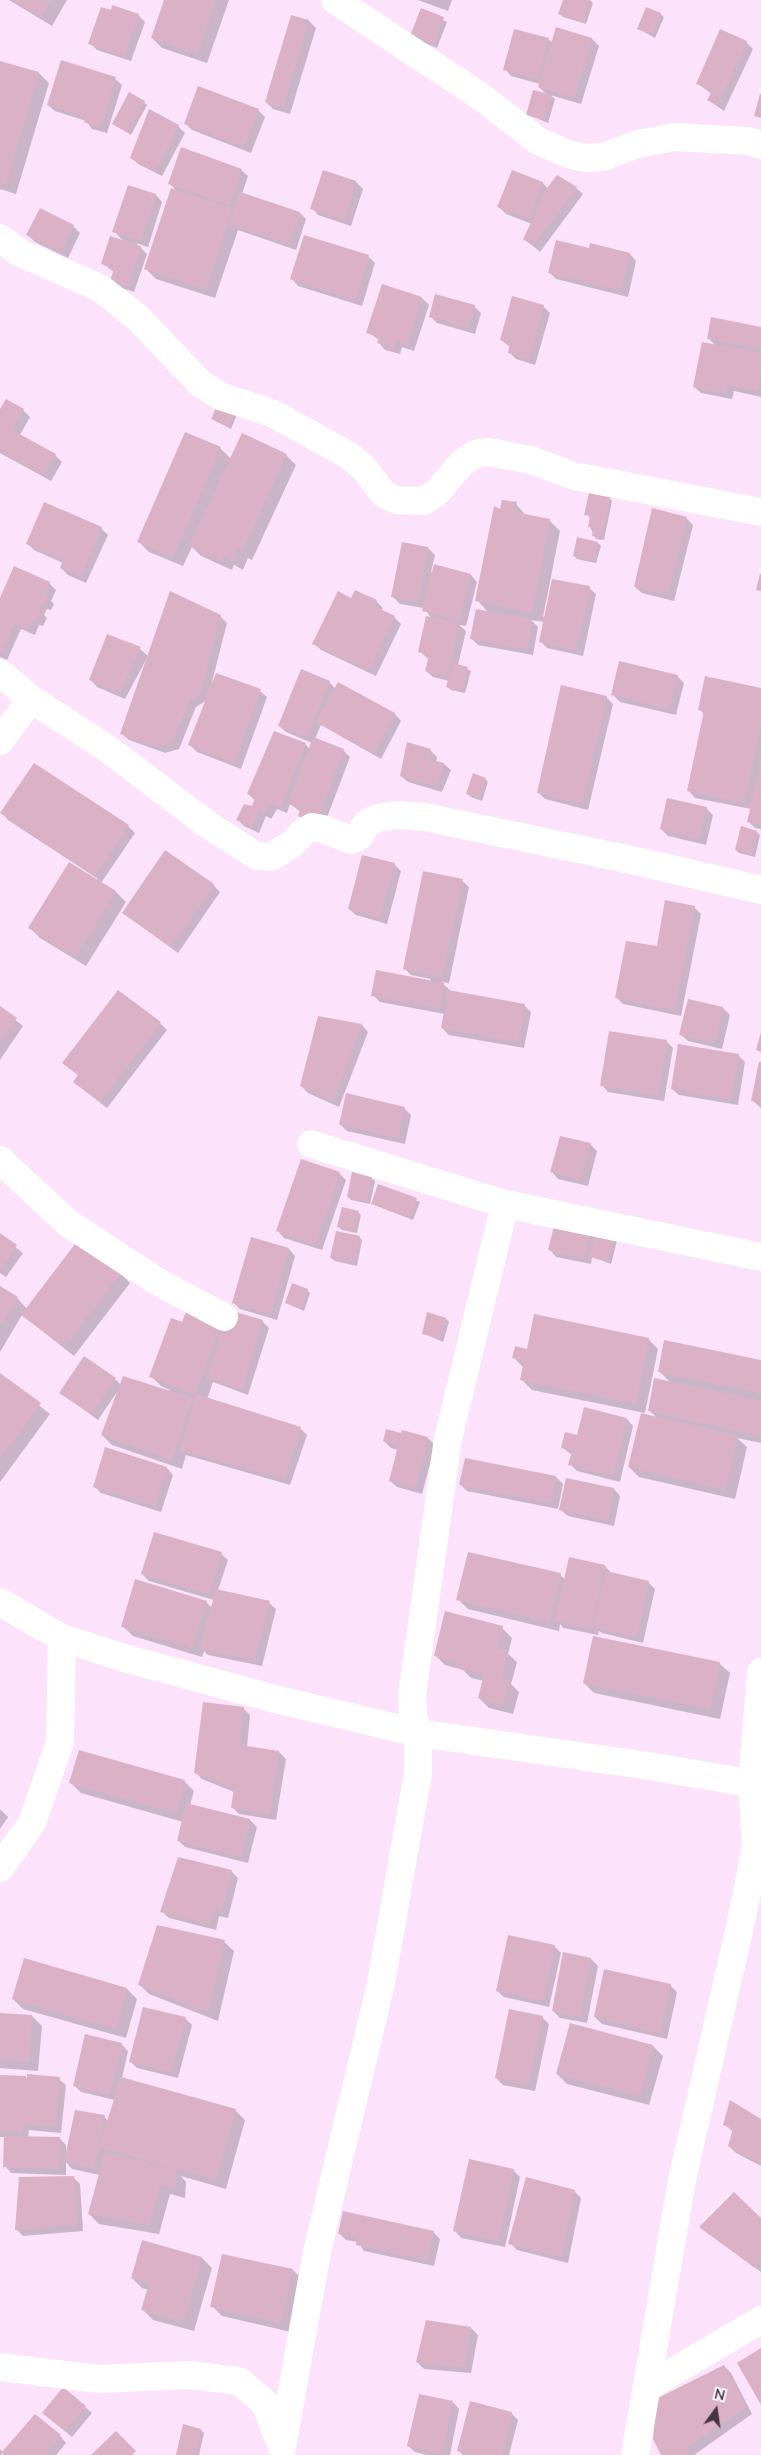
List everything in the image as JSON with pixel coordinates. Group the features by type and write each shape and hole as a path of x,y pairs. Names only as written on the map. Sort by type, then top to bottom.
{"street":[{"path":"335,0 480,96 538,141 568,154 585,158 603,157 638,144 674,137 748,141 761,145"},
{"path":"0,238 20,253 100,288 138,318 200,383 220,396 272,413 348,456 363,466 384,494 396,500 424,501 437,492 462,463 475,454 488,452 531,460 574,476 761,512"},
{"path":"0,673 31,700 108,750 208,825 257,856 271,858 312,827 323,829 351,840 358,837 367,823 378,818 396,815 425,817 641,862 761,890"},
{"path":"0,741 31,700"},
{"path":"311,1144 505,1204 761,1257"},
{"path":"0,1160 68,1223 158,1282 224,1317"},
{"path":"284,2451 317,2252 381,1983 418,1773 418,1733 413,1716 412,1695 448,1439 505,1204"},
{"path":"0,1602 62,1638 124,1658 275,1699 418,1733 756,1784"},
{"path":"0,1868 32,1822 60,1742 62,1638"},
{"path":"635,2455 682,2180 756,1848 756,1784 761,1672"},
{"path":"646,2387 761,2320"},
{"path":"0,2367 98,2379 190,2375 239,2381 266,2404 284,2451"}],"building":[{"path":"13,0 52,0 41,17"},
{"path":"164,0 216,0 197,54 151,38"},
{"path":"563,0 590,0 583,22 558,14"},
{"path":"112,5 139,14 124,56 88,44 101,7 111,10"},
{"path":"646,7 661,13 652,35 637,29"},
{"path":"421,8 444,17 434,45 410,36"},
{"path":"291,15 309,20 283,108 265,102"},
{"path":"556,27 592,38 574,98 538,87"},
{"path":"514,29 549,38 538,79 503,70"},
{"path":"720,29 747,41 717,105 707,100 712,91 696,84"},
{"path":"61,60 116,77 100,128 84,122 86,117 47,105"},
{"path":"0,61 39,72 6,184 0,183"},
{"path":"198,86 259,109 244,147 184,124"},
{"path":"533,90 552,95 544,120 526,115"},
{"path":"129,92 145,101 127,132 112,124"},
{"path":"761,94 761,118 754,116"},
{"path":"149,109 179,125 155,171 130,158"},
{"path":"181,147 242,169 229,205 168,184"},
{"path":"323,170 356,181 344,220 310,209"},
{"path":"512,170 543,182 529,219 497,207"},
{"path":"557,175 577,187 533,246 523,239 543,198 541,196"},
{"path":"128,185 156,194 141,241 112,232"},
{"path":"171,188 232,208 206,289 144,269"},
{"path":"240,192 300,212 289,244 229,224"},
{"path":"40,208 74,225 61,252 26,235"},
{"path":"304,235 369,255 355,300 290,279"},
{"path":"110,236 141,246 128,286 110,281 114,269 101,264"},
{"path":"556,240 589,248 590,243 630,253 621,291 548,273"},
{"path":"382,284 422,297 407,345 396,341 393,348 377,343 379,337 366,333"},
{"path":"435,294 475,305 468,328 429,317"},
{"path":"512,296 544,305 529,359 508,353 510,343 500,340"},
{"path":"711,317 761,327 761,349 707,339"},
{"path":"702,342 761,353 759,391 727,385 726,393 693,387"},
{"path":"6,399 24,409 12,430 56,454 44,475 0,451 0,409"},
{"path":"219,401 236,408 228,427 211,419"},
{"path":"185,432 221,447 173,557 137,542"},
{"path":"242,433 287,454 242,551 238,549 233,561 223,556 221,561 189,546"},
{"path":"589,493 610,497 601,538 592,536 593,528 588,527 590,516 584,515"},
{"path":"502,500 517,502 515,512 550,519 532,613 475,601 494,506 500,509"},
{"path":"44,502 102,527 80,577 60,568 63,560 26,544"},
{"path":"652,508 687,517 668,595 634,587"},
{"path":"577,537 598,542 593,561 573,556"},
{"path":"402,542 428,547 418,602 391,597"},
{"path":"434,564 471,574 459,620 422,611"},
{"path":"14,566 50,582 45,595 48,596 45,604 41,603 38,608 41,610 37,620 32,619 28,629 14,623 0,655 0,598"},
{"path":"761,574 761,591 756,590"},
{"path":"552,579 590,586 576,650 539,642"},
{"path":"355,590 377,600 374,606 395,616 369,670 312,644 338,591 351,598"},
{"path":"170,591 221,615 200,694 190,700 172,742 158,747 120,734"},
{"path":"476,609 532,619 527,649 470,639"},
{"path":"426,616 459,623 448,676 425,671 429,655 418,652"},
{"path":"107,634 141,647 119,693 89,680"},
{"path":"619,661 678,675 669,709 611,695"},
{"path":"453,663 468,667 462,691 446,687"},
{"path":"301,669 330,681 306,737 278,726"},
{"path":"216,673 261,689 234,763 188,745"},
{"path":"705,676 761,688 761,725 744,803 687,791 704,711 698,710"},
{"path":"338,682 395,713 374,753 316,722"},
{"path":"561,685 607,696 582,804 537,793"},
{"path":"274,731 306,743 280,807 270,803 264,813 259,811 252,827 236,820 244,804 252,806 255,798 247,794"},
{"path":"313,737 344,749 316,823 298,816 301,808 288,804"},
{"path":"407,742 431,749 429,759 444,763 436,786 400,776"},
{"path":"761,762 761,825 747,822"},
{"path":"34,763 129,825 95,876 0,813"},
{"path":"473,773 486,778 479,798 466,794"},
{"path":"667,798 707,807 699,839 660,829"},
{"path":"741,826 757,831 752,854 735,850"},
{"path":"165,850 214,884 171,947 122,913"},
{"path":"362,855 395,863 380,918 348,909"},
{"path":"69,862 116,891 76,957 28,928"},
{"path":"423,871 463,879 442,977 403,969"},
{"path":"665,900 695,906 674,1010 615,998 626,941 657,946"},
{"path":"376,970 444,983 440,1008 371,996"},
{"path":"118,990 161,1022 100,1102 73,1082 78,1075 62,1063"},
{"path":"448,990 525,1004 518,1042 441,1028"},
{"path":"688,999 723,1007 715,1043 679,1035"},
{"path":"0,1006 17,1018 0,1043"},
{"path":"318,1016 362,1024 333,1101 300,1086"},
{"path":"609,1031 667,1040 658,1095 600,1086"},
{"path":"761,1032 761,1052 756,1050"},
{"path":"678,1044 739,1054 731,1099 671,1089"},
{"path":"759,1062 761,1062 761,1103 751,1101"},
{"path":"346,1093 405,1107 398,1138 339,1125"},
{"path":"560,1136 591,1143 581,1180 550,1172"},
{"path":"301,1159 340,1172 315,1245 276,1231"},
{"path":"352,1172 372,1177 367,1202 347,1197"},
{"path":"378,1184 417,1198 410,1218 371,1204"},
{"path":"342,1207 359,1211 354,1231 337,1227"},
{"path":"555,1222 590,1230 584,1258 548,1250"},
{"path":"336,1231 360,1236 354,1263 330,1258"},
{"path":"596,1232 614,1237 608,1261 590,1257"},
{"path":"0,1233 17,1245 0,1270"},
{"path":"251,1237 289,1248 270,1314 232,1303"},
{"path":"78,1240 121,1272 64,1347 21,1315"},
{"path":"292,1283 308,1289 301,1309 285,1303"},
{"path":"0,1286 18,1297 0,1326"},
{"path":"189,1304 224,1317 195,1394 149,1377 171,1318 182,1322"},
{"path":"229,1310 263,1320 242,1389 207,1378"},
{"path":"427,1312 446,1318 440,1339 422,1334"},
{"path":"534,1314 649,1338 636,1404 520,1380 524,1361 512,1358 515,1346 527,1349"},
{"path":"664,1340 761,1360 761,1393 658,1372"},
{"path":"84,1356 116,1378 91,1414 59,1393"},
{"path":"0,1373 41,1403 0,1458"},
{"path":"123,1376 193,1398 172,1460 101,1435"},
{"path":"654,1378 761,1401 761,1436 648,1411"},
{"path":"196,1394 301,1427 284,1479 180,1450"},
{"path":"584,1407 627,1418 613,1476 568,1465 572,1451 561,1448 565,1432 577,1435"},
{"path":"641,1413 738,1436 725,1490 628,1467"},
{"path":"386,1429 401,1433 402,1430 428,1437 415,1488 389,1481 398,1446 383,1441"},
{"path":"105,1447 167,1467 155,1506 93,1487"},
{"path":"465,1458 556,1476 551,1503 459,1485"},
{"path":"566,1478 614,1488 608,1520 559,1510"},
{"path":"154,1532 222,1552 209,1594 141,1574"},
{"path":"468,1552 561,1573 549,1622 456,1600"},
{"path":"569,1557 605,1565 591,1629 555,1621"},
{"path":"606,1571 649,1581 637,1637 593,1627"},
{"path":"135,1579 207,1601 192,1648 121,1627"},
{"path":"216,1589 270,1601 255,1660 200,1649"},
{"path":"445,1611 503,1626 497,1649 507,1651 501,1678 510,1681 503,1705 478,1698 484,1674 459,1669 460,1663 434,1656"},
{"path":"593,1636 720,1662 710,1709 583,1683"},
{"path":"203,1702 244,1707 240,1745 279,1751 270,1814 231,1808 234,1788 194,1773"},
{"path":"79,1750 185,1780 176,1813 69,1783"},
{"path":"186,1803 250,1819 241,1857 177,1841"},
{"path":"178,1857 232,1870 221,1912 213,1910 209,1924 160,1912"},
{"path":"157,1925 225,1940 208,2012 138,1985"},
{"path":"508,1935 555,1945 543,2001 496,1991"},
{"path":"563,1952 591,1958 580,2017 552,2011"},
{"path":"24,1958 127,1988 116,2029 12,1999"},
{"path":"604,1969 671,1984 660,2033 594,2017"},
{"path":"143,2007 186,2017 171,2072 129,2062"},
{"path":"509,2009 543,2016 528,2085 495,2078"},
{"path":"0,2013 32,2015 29,2062 0,2059"},
{"path":"570,2023 653,2045 640,2096 556,2074"},
{"path":"85,2034 122,2043 110,2095 73,2086"},
{"path":"27,2074 60,2077 55,2127 23,2124 22,2133 0,2131 0,2075 26,2076 24,2109"},
{"path":"121,2077 236,2109 216,2180 99,2147"},
{"path":"730,2100 761,2119 761,2164 728,2146 733,2129 723,2125"},
{"path":"75,2110 105,2115 94,2169 64,2162"},
{"path":"4,2136 60,2137 59,2169 3,2167"},
{"path":"105,2152 176,2170 175,2188 160,2185 149,2225 88,2214"},
{"path":"469,2159 514,2169 498,2241 453,2231"},
{"path":"74,2176 77,2225 15,2230 19,2177"},
{"path":"526,2177 575,2190 561,2257 508,2244"},
{"path":"734,2192 761,2218 761,2259 755,2268 699,2227"},
{"path":"343,2211 434,2231 427,2260 356,2245 357,2238 338,2234"},
{"path":"142,2240 202,2257 184,2322 141,2310 149,2283 131,2278"},
{"path":"222,2254 293,2269 281,2323 210,2307"},
{"path":"426,2320 471,2327 464,2367 416,2362"},
{"path":"761,2348 761,2405 737,2363"},
{"path":"724,2365 746,2407 688,2447 688,2455 661,2455 653,2439 656,2399"},
{"path":"63,2387 86,2406 65,2431 42,2413"},
{"path":"419,2394 453,2401 442,2454 407,2446"},
{"path":"470,2401 512,2412 501,2455 474,2455 457,2451"},
{"path":"35,2414 61,2435 44,2455 4,2455 1,2453"},
{"path":"183,2424 201,2429 195,2455 176,2455"},
{"path":"116,2431 136,2451 132,2455 91,2455"}]}
